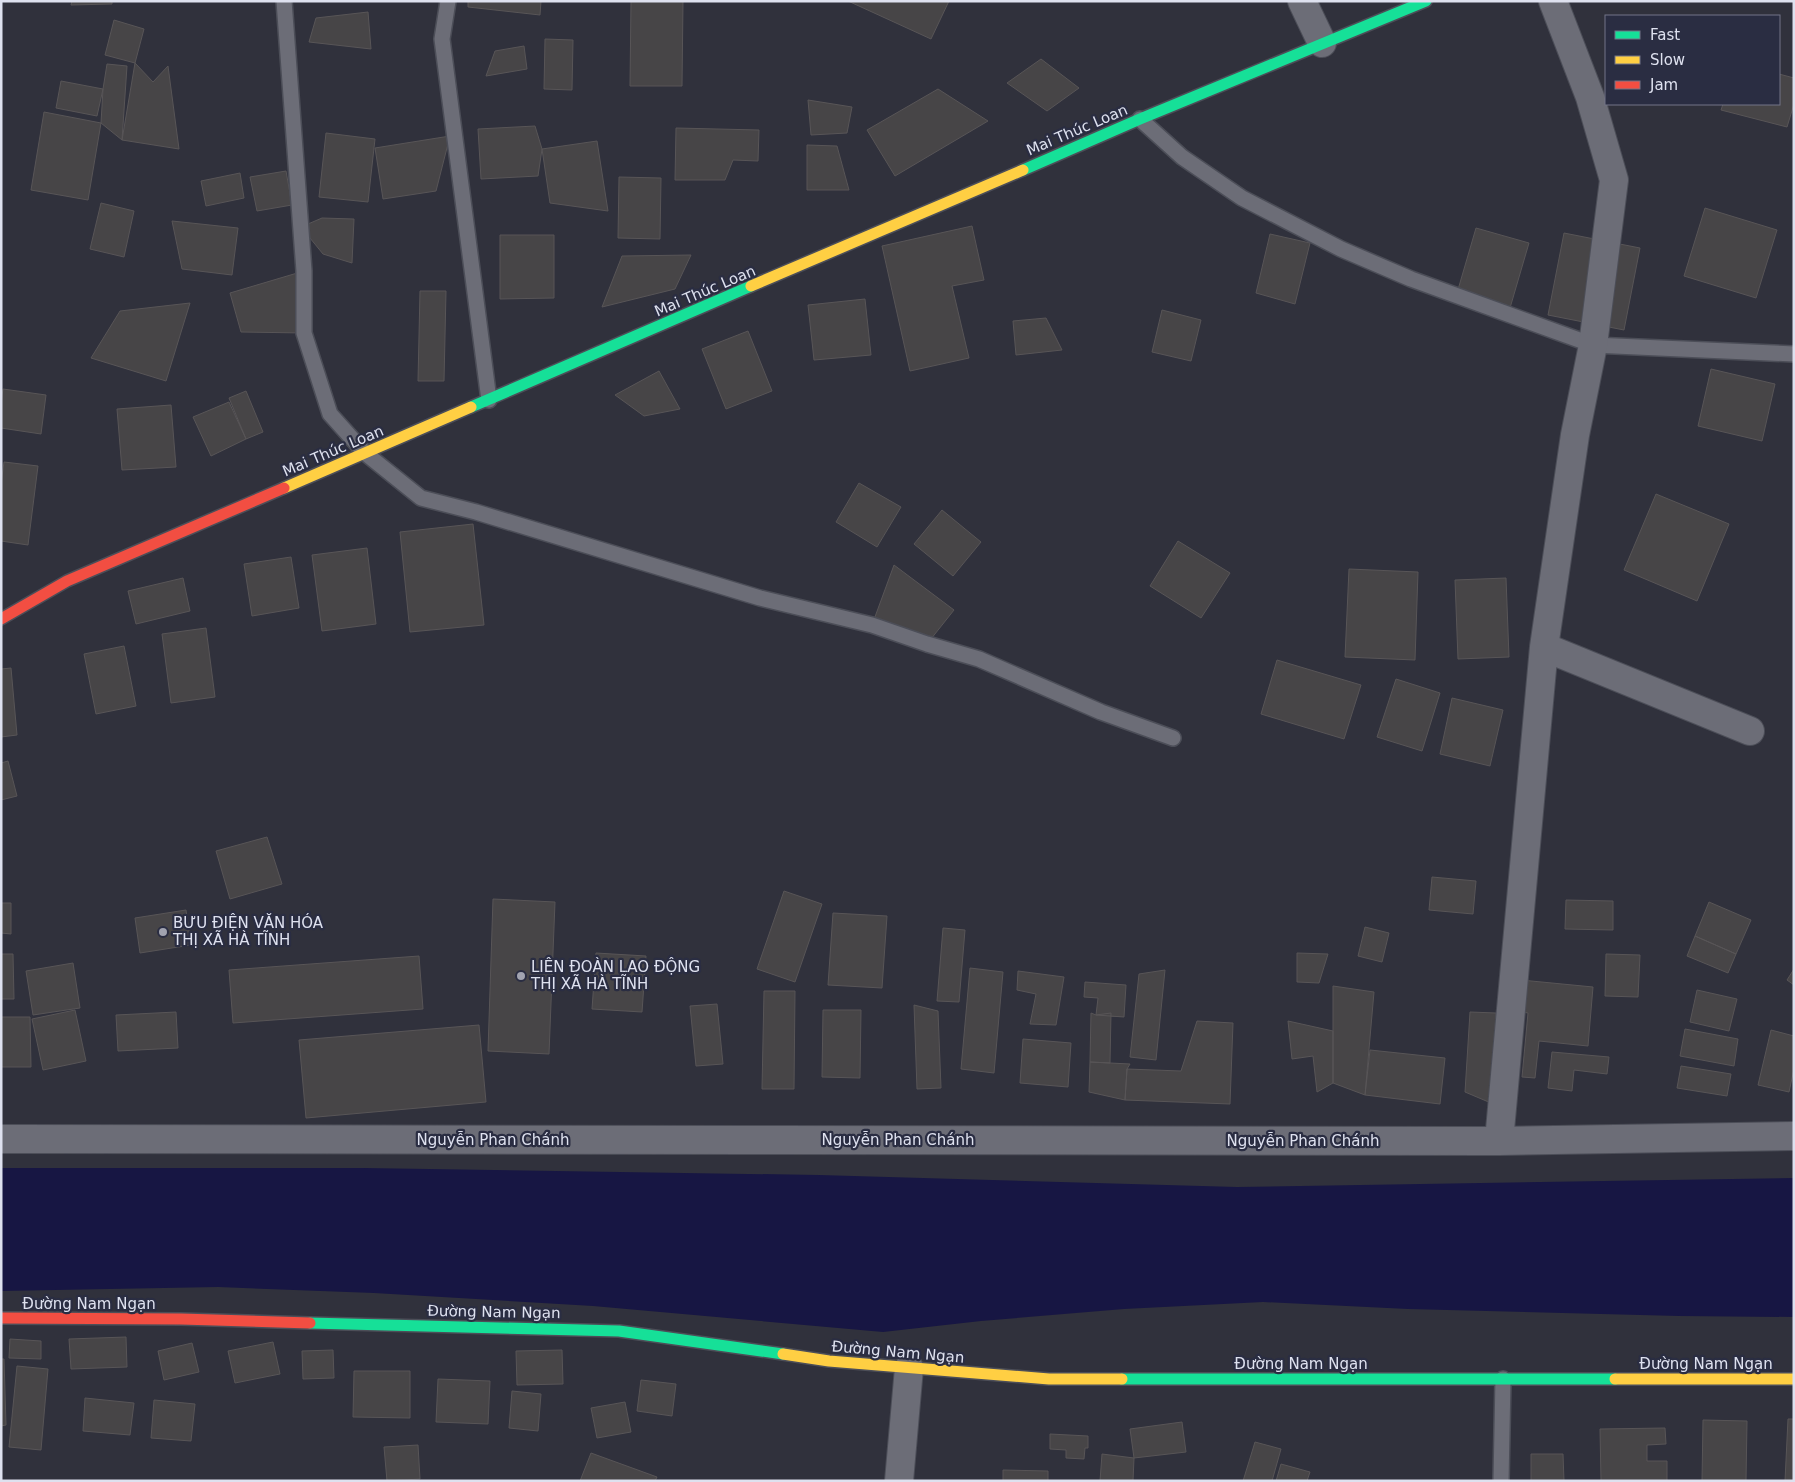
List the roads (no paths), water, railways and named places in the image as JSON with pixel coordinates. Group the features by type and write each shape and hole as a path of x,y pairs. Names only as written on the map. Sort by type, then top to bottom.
{"street":[{"path":"1302,1 1322,43"},
{"name":"Mai Thúc Loan","path":"1,620 67,581 1140,119 1426,1"},
{"path":"1499,1141 1544,647 1575,435 1593,345 1614,180 1590,97 1553,1"},
{"path":"1544,647 1750,731"},
{"name":"Nguyễn Phan Chánh","path":"1,1139 1499,1141 1794,1136"},
{"name":"Đường Nam Ngạn","path":"1,1318 181,1319 619,1331 829,1361 1049,1379 1794,1379"},
{"path":"899,1481 909,1368"}],"lane":[{"path":"284,1 304,271 304,333 330,414 365,453 421,498 476,512 760,598 872,625 979,660 1100,712 1173,738"},
{"path":"448,1 442,39 490,400"},
{"path":"1140,119 1182,157 1242,198 1341,249 1411,279 1593,345 1794,354"},
{"path":"1501,1481 1503,1379"}],"place":[{"name":"BƯU ĐIỆN VĂN HÓA THỊ XÃ HÀ TĨNH","path":"163,932"},
{"name":"LIÊN ĐOÀN LAO ĐỘNG THỊ XÃ HÀ TĨNH","path":"521,976"}]}
